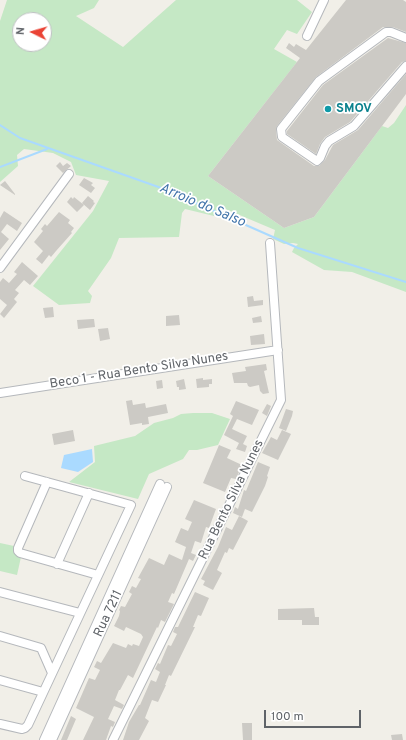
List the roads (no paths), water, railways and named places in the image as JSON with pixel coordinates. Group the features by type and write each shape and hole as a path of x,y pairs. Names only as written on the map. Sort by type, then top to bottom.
{"street":[{"path":"307,36 324,0"},
{"path":"406,38 391,32 386,32 319,81 281,129 282,137 317,161 329,141 354,126 406,66"},
{"path":"0,268 69,174"},
{"name":"Rua Bento Silva Nunes","path":"113,740 281,400 270,244"},
{"name":"Beco 1 - Rua Bento Silva Nunes","path":"0,393 278,350"},
{"path":"0,728 0,724 22,729 26,728 131,505 25,476"},
{"path":"47,482 18,551 20,554 98,575"},
{"name":"Rua 7211","path":"44,740 164,486 52,740"},
{"path":"58,564 89,493"},
{"path":"0,592 80,613"},
{"path":"0,636 41,648 52,673"},
{"path":"46,658 59,659"},
{"path":"0,680 44,692"}],"water":[{"path":"92,449 93,462 78,472 61,468 64,455"}],"waterway":[{"name":"Arroio do Salso","path":"0,125 20,138 164,189 298,248 406,282"},
{"path":"0,167 47,149"}],"place":[{"name":"SMOV","path":"328,109"}]}
